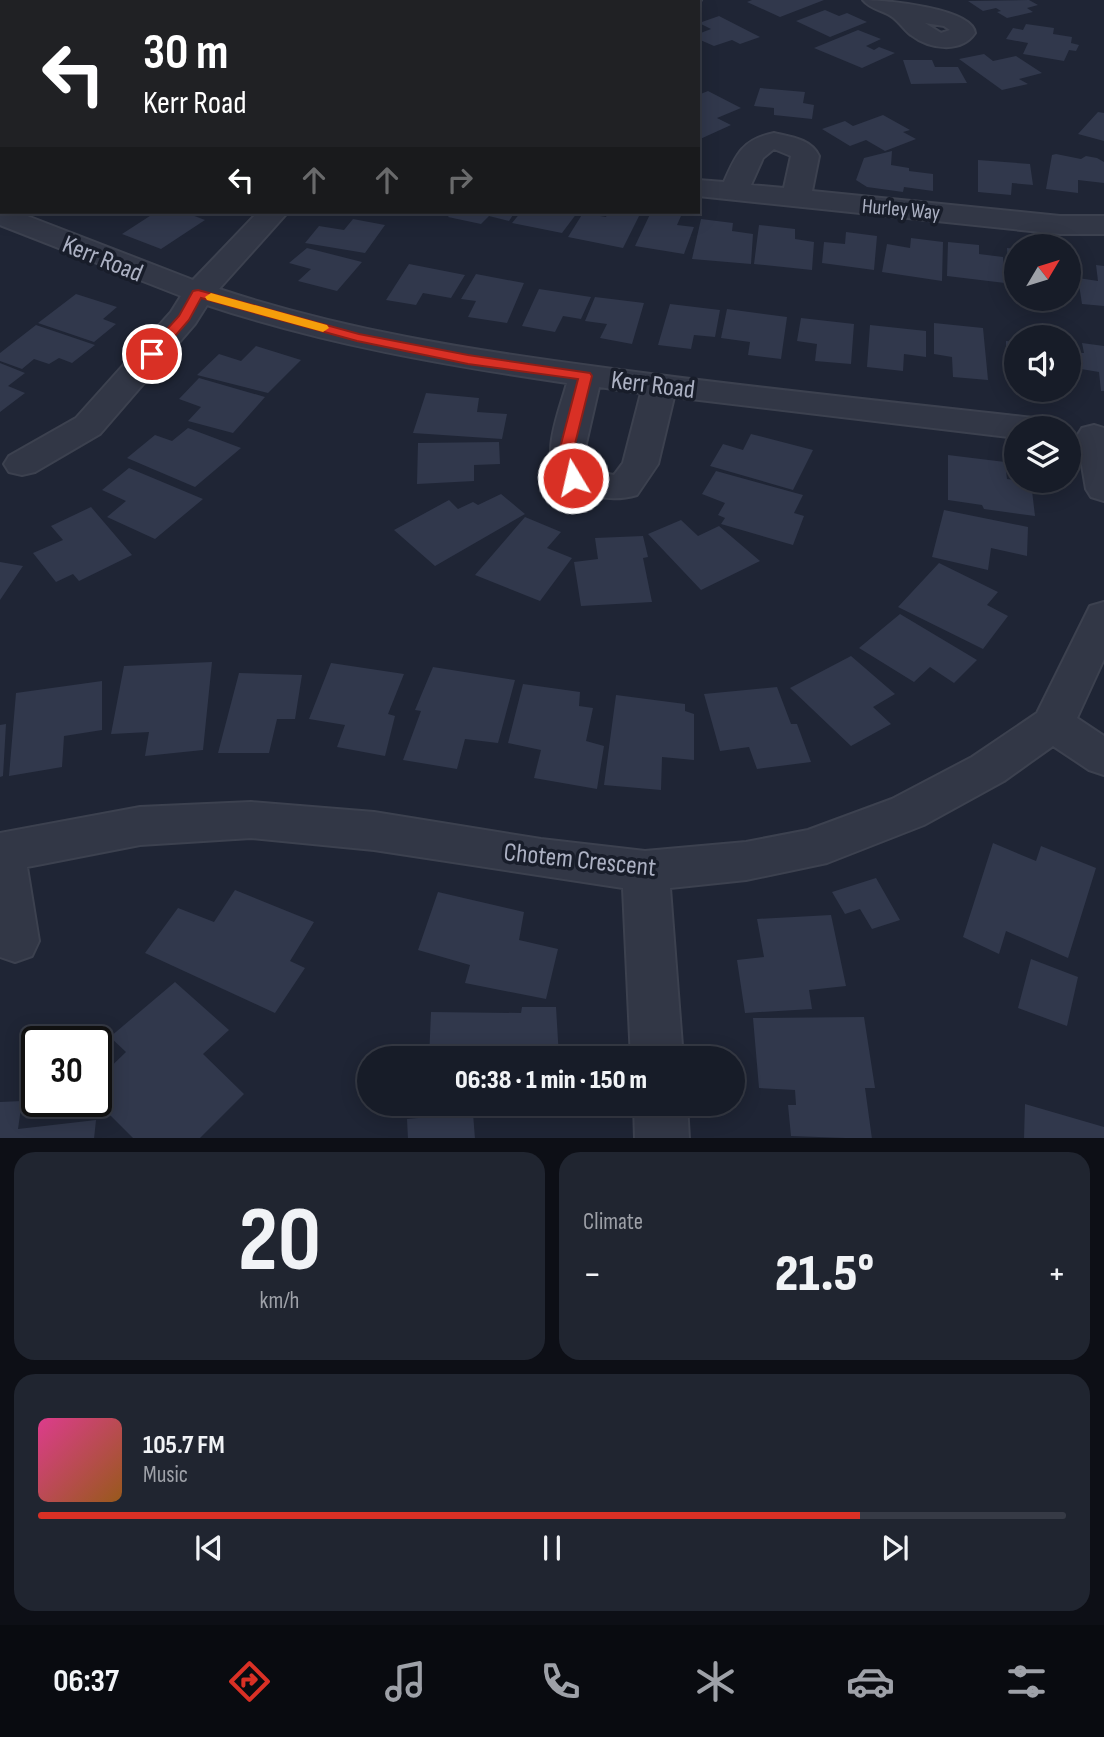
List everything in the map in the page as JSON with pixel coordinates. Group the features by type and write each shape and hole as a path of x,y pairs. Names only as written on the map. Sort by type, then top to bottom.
{"street":[{"path":"875,0 901,12"},
{"path":"734,193 750,153 757,145 783,142 803,150 805,156 796,199"},
{"name":"Hurley Way","path":"700,188 1060,225 1104,225"},
{"path":"22,464 88,426 184,317 198,293 272,214"},
{"name":"Kerr Road","path":"0,215 105,260 198,293 357,337 468,359 585,376 1004,425"},
{"path":"585,376 567,448 573,478 598,486 624,487 640,464 660,386"},
{"path":"1089,435 1104,489"},
{"path":"1104,615 1053,724 1104,758"},
{"name":"Chotem Crescent","path":"1,853 140,826 251,820 374,831 541,858 645,871 746,860 811,849 908,812 988,769 1053,724"},
{"path":"1,853 15,941"},
{"path":"645,871 656,1046"},
{"path":"661,1116 662,1138"}],"building":[{"path":"824,0 780,17 747,2"},
{"path":"1029,0 1038,5 1027,8 1033,12 1007,18 997,12 1001,11 996,8 983,11 968,1"},
{"path":"825,10 839,16 847,13 867,22 830,37 796,21"},
{"path":"719,16 760,37 740,44 732,40 714,46 700,40 700,33 711,29 700,23"},
{"path":"1026,24 1054,28 1053,34 1072,37 1071,43 1079,45 1076,51 1069,50 1064,61 1023,54 1028,43 1006,39 1013,28 1023,30"},
{"path":"858,30 881,39 866,46 895,53 862,68 814,48"},
{"path":"984,54 993,61 1016,56 1042,73 1019,79 1028,84 1002,90 959,59"},
{"path":"903,60 932,60 935,67 958,67 967,83 911,84"},
{"path":"760,88 805,92 803,103 814,105 812,119 774,115 774,108 754,106"},
{"path":"708,91 741,108 717,118 731,125 700,139 700,94"},
{"path":"1098,112 1104,113 1104,141 1078,134"},
{"path":"883,115 910,130 903,132 916,139 885,151 866,140 850,146 822,129 845,121 853,126"},
{"path":"892,151 891,165 933,174 933,191 904,187 903,192 867,187 856,180 864,158"},
{"path":"1052,155 1081,159 1086,156 1104,162 1104,183 1078,180 1078,193 1046,189"},
{"path":"978,160 1030,164 1033,185 1012,183 1011,195 978,192"},
{"path":"153,214 189,214 205,220 161,249 122,234"},
{"path":"450,214 514,214 509,221 489,216 481,224 448,217"},
{"path":"519,214 576,214 562,233 512,223"},
{"path":"582,214 606,217 607,214 640,214 623,248 568,237"},
{"path":"650,214 681,216 677,225 694,227 684,254 635,246"},
{"path":"353,219 385,225 365,253 305,243 319,226 344,230"},
{"path":"701,219 733,223 732,231 753,234 751,264 692,259"},
{"path":"759,225 795,229 795,239 814,242 812,270 754,264"},
{"path":"846,232 877,236 874,270 822,263 824,242 845,244"},
{"path":"911,238 943,242 942,281 882,272 887,244 910,248"},
{"path":"948,242 979,245 979,254 1003,257 1004,283 947,276"},
{"path":"307,248 362,262 337,291 298,281 311,269 289,263"},
{"path":"409,264 465,275 451,298 423,293 416,305 386,300"},
{"path":"1096,265 1104,266 1104,306 1082,304 1082,279 1098,281"},
{"path":"476,274 524,283 507,323 468,317 476,301 461,299"},
{"path":"539,289 591,297 581,319 563,316 555,332 522,326"},
{"path":"76,294 117,307 103,319 116,324 94,342 38,323"},
{"path":"595,297 644,303 632,344 600,338 607,324 585,321"},
{"path":"670,304 720,310 715,337 694,335 691,349 658,345"},
{"path":"727,309 787,317 781,359 748,355 750,342 721,338"},
{"path":"801,318 854,324 851,364 815,361 817,344 797,341"},
{"path":"934,323 983,328 988,380 953,377 952,357 934,354"},
{"path":"36,325 95,345 72,363 59,358 49,364 34,359 22,369 0,361 0,353"},
{"path":"870,325 926,331 926,357 904,354 903,371 867,367"},
{"path":"1082,343 1104,346 1104,391 1101,391 1099,372 1081,369 1081,353 1084,353"},
{"path":"256,346 301,360 268,393 197,375 219,354 241,361"},
{"path":"0,363 25,373 8,386 25,393 0,412"},
{"path":"199,378 265,397 233,433 188,421 201,407 179,399"},
{"path":"426,393 479,398 477,412 507,414 502,439 413,433"},
{"path":"188,428 241,448 195,487 127,458 155,435 172,441"},
{"path":"751,434 813,450 793,490 710,466 723,444 743,450"},
{"path":"499,442 500,464 474,465 474,481 417,484 418,443"},
{"path":"948,455 1004,462 1004,493 1032,493 1035,516 984,509 982,505 948,500"},
{"path":"129,468 203,499 155,539 107,517 126,501 102,490"},
{"path":"716,471 803,495 794,513 804,516 793,545 721,524 725,518 718,515 725,503 702,494"},
{"path":"501,494 525,514 435,566 394,530 449,500 458,509 473,502 478,505"},
{"path":"91,507 132,555 79,581 73,574 56,582 33,553 63,540 51,526"},
{"path":"944,510 1028,527 1027,556 991,548 988,570 932,557"},
{"path":"525,517 561,532 547,548 572,558 540,601 475,575"},
{"path":"681,520 698,536 719,526 760,561 701,590 648,534"},
{"path":"643,536 648,557 643,558 652,602 581,606 574,562 598,559 595,538"},
{"path":"0,562 23,566 0,600"},
{"path":"939,563 998,592 987,605 1008,616 983,649 898,607"},
{"path":"900,614 977,660 954,683 930,667 914,682 859,648"},
{"path":"851,656 895,694 873,707 891,724 851,746 790,688"},
{"path":"212,662 203,750 145,756 149,732 111,734 124,666"},
{"path":"331,663 404,674 388,714 395,716 385,756 337,747 345,725 309,719"},
{"path":"433,667 515,680 498,743 465,739 457,769 403,760 421,711 415,710"},
{"path":"239,673 302,675 295,719 277,719 269,753 218,753"},
{"path":"102,681 102,730 64,736 62,767 9,776 16,693"},
{"path":"523,684 580,692 579,706 593,708 586,741 604,746 597,789 534,778 541,750 508,743"},
{"path":"777,687 791,724 797,724 811,762 757,769 749,747 720,751 704,694"},
{"path":"616,695 685,704 685,711 694,714 694,760 662,757 661,790 604,785"},
{"path":"6,724 3,776 0,777 0,725"},
{"path":"993,843 1036,861 1041,846 1096,868 1068,958 1006,931 999,954 963,937"},
{"path":"876,878 900,920 872,929 860,909 845,914 832,892"},
{"path":"235,890 314,922 290,961 305,968 275,1013 145,953 178,908 214,922"},
{"path":"438,892 524,912 519,940 558,949 546,999 465,983 470,965 418,950"},
{"path":"831,915 846,986 809,990 812,1009 745,1013 737,960 764,957 757,919"},
{"path":"1031,959 1078,977 1067,1026 1018,1008"},
{"path":"175,982 229,1030 203,1054 244,1094 200,1138 133,1138 112,1117 112,1066 126,1052 112,1039 112,1035"},
{"path":"522,1007 556,1007 558,1046 430,1046 431,1012 521,1013"},
{"path":"864,1017 875,1088 865,1088 872,1138 791,1136 788,1105 796,1105 795,1090 759,1088 753,1018"},
{"path":"21,1101 18,1129 96,1120 94,1138 0,1138 0,1102"},
{"path":"1025,1104 1104,1127 1104,1138 1024,1138"},
{"path":"473,1116 475,1138 408,1138 407,1119"}],"slow traffic":[{"path":"211,297 323,328"}],"route":[{"path":"152,354 184,317 198,293 357,337 468,359 585,376 567,448 573,478"}]}
